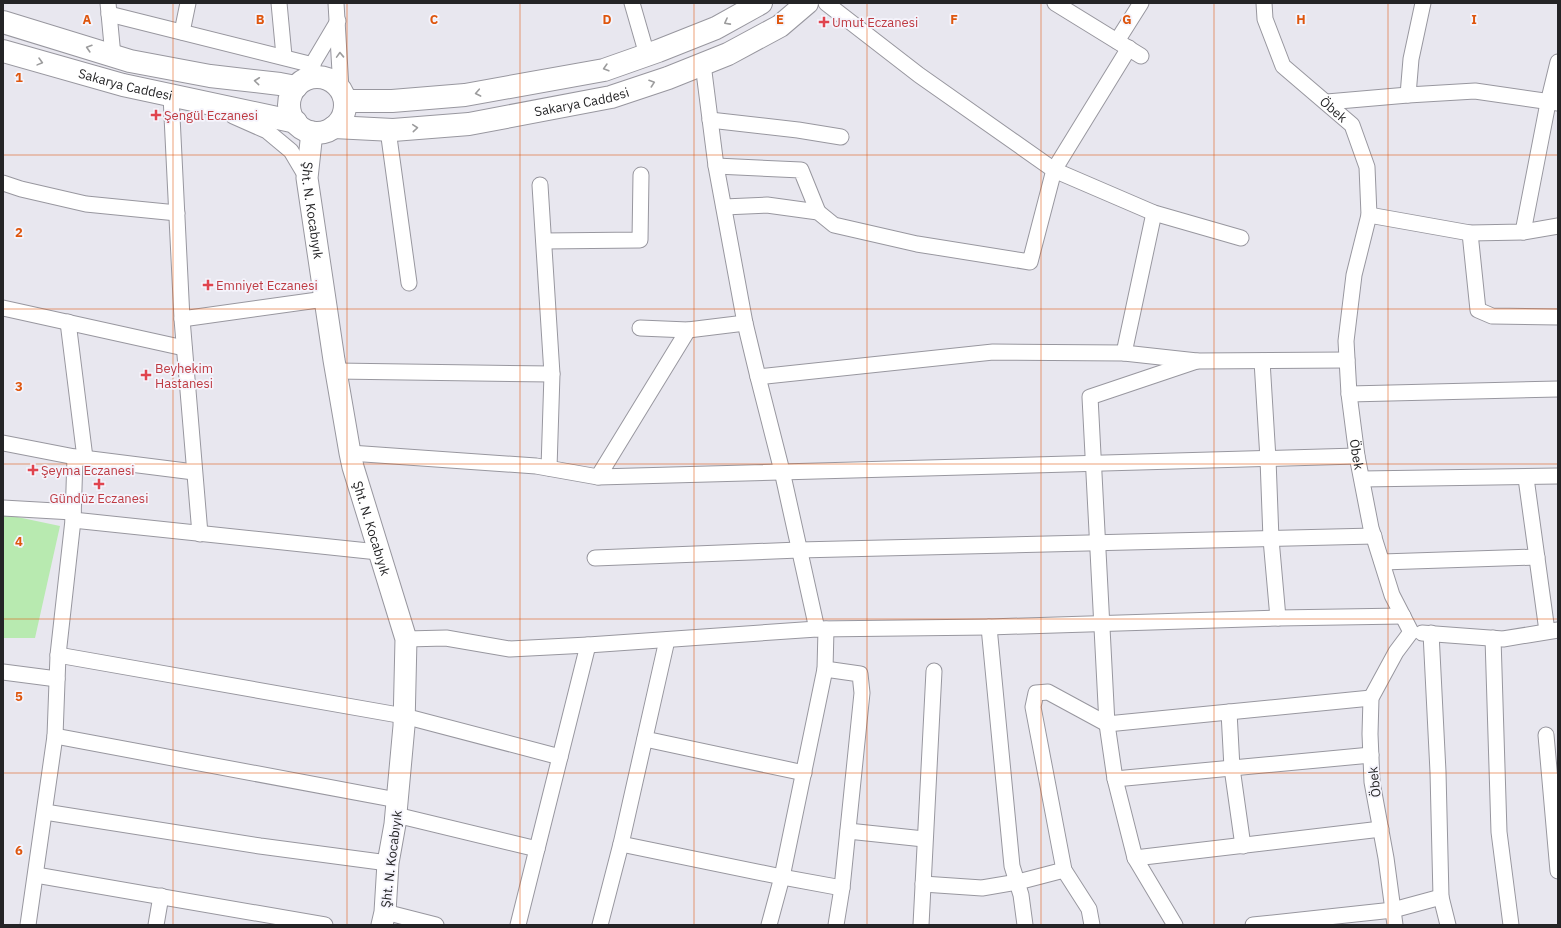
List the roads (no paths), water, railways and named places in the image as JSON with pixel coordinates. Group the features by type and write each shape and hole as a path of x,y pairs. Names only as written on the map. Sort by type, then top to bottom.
{"main road":[{"name":"Sakarya Caddesi","path":"334,127 388,130 469,124 610,97 668,78 728,54 780,26 808,3"},
{"name":"Sakarya Caddesi","path":"343,95 392,101 465,95 604,70 716,28 757,4"},
{"name":"Sakarya Caddesi","path":"3,22 130,61 210,76 280,84 304,77"},
{"name":"Sakarya Caddesi","path":"3,51 115,82 304,127"},
{"path":"304,77 325,77 334,82 343,95 345,111 341,120 334,127 325,132 304,127 291,115 289,105 291,95 304,77"}],"street":[{"path":"182,32 188,3"},
{"path":"279,3 284,56"},
{"path":"336,3 343,95"},
{"path":"632,3 647,55"},
{"path":"826,3 919,75 1054,170 1154,213 1240,238"},
{"path":"1055,3 1129,48"},
{"path":"716,166 801,170 818,212 834,225 917,244 1030,262 1054,170 1129,48 1140,3"},
{"name":"Öbek","path":"1264,3 1265,19 1283,66 1327,102 1352,125 1367,167 1369,215 1354,275 1346,341 1349,394 1357,456 1374,536 1392,595 1411,632 1396,652 1371,698 1372,782 1381,829 1395,925"},
{"path":"1408,95 1411,59 1423,3"},
{"path":"113,56 109,9 182,32 284,56 304,77 338,21"},
{"path":"1523,232 1553,103 1558,62"},
{"path":"703,64 716,166 745,323 782,471 799,550 821,629 826,669 782,877 769,925"},
{"path":"1327,102 1475,91 1553,103"},
{"path":"171,96 182,319 200,534"},
{"path":"207,104 268,131 291,151 307,178"},
{"path":"710,120 798,130 841,137"},
{"name":"Şht. N. Kocabıyık","path":"304,127 307,178 324,299 350,453 378,552 406,639 404,716 397,808 388,863 383,919"},
{"path":"388,130 409,283"},
{"path":"544,241 640,240 641,175"},
{"path":"3,183 21,189 86,204 177,213"},
{"path":"540,185 552,374 549,468"},
{"path":"724,207 766,205 818,212"},
{"path":"1124,353 1154,213"},
{"path":"1369,215 1470,233 1523,232 1558,226"},
{"path":"1470,233 1478,310 1492,316 1558,317"},
{"path":"182,319 324,299"},
{"path":"3,308 184,348"},
{"path":"28,925 55,736 58,654 80,458 68,322"},
{"path":"640,328 688,330 745,323"},
{"path":"598,477 688,330"},
{"path":"758,377 993,352 1124,353 1197,361 1347,360"},
{"path":"1262,360 1271,539 1278,618"},
{"path":"1175,925 1135,858 1115,779 1107,724 1090,397 1197,361"},
{"path":"336,371 552,374"},
{"path":"1349,394 1558,389"},
{"path":"3,443 80,458 194,472"},
{"path":"350,453 528,465 598,477 1357,456"},
{"path":"1362,479 1526,478 1558,476"},
{"path":"1411,632 1503,639 1552,630 1537,557 1526,478"},
{"path":"3,508 73,516 200,534 378,552"},
{"path":"595,558 799,550 1374,536"},
{"path":"1382,562 1537,557"},
{"path":"406,639 446,638 510,648 588,645 821,629 1403,616"},
{"path":"989,626 1012,866 1018,882 1025,925"},
{"path":"1431,633 1438,772 1441,898 1448,925"},
{"path":"1493,638 1499,832 1511,925"},
{"path":"600,925 621,844 667,640"},
{"path":"518,925 588,645"},
{"path":"58,654 404,716 560,757"},
{"path":"826,669 860,674 862,693 842,888 836,925"},
{"path":"920,925 934,671"},
{"path":"3,672 57,679"},
{"path":"1092,925 1088,909 1064,870 1033,707 1036,693 1048,692 1107,724 1371,698"},
{"path":"1229,712 1232,768 1243,846"},
{"path":"1546,735 1558,871"},
{"path":"55,736 397,808 537,849"},
{"path":"645,739 804,773"},
{"path":"1115,779 1371,755"},
{"path":"45,812 260,846 388,863"},
{"path":"1135,858 1381,829"},
{"path":"848,831 924,839"},
{"path":"621,844 842,888"},
{"path":"923,884 982,888 1018,882 1064,870"},
{"path":"36,875 325,925"},
{"path":"156,925 161,896"},
{"path":"1253,925 1393,910 1441,898"},
{"path":"383,919 436,925"}],"place":[{"name":"Umut Eczanesi","path":"824,22"},
{"name":"Şengül Eczanesi","path":"156,115"},
{"name":"Emniyet Eczanesi","path":"208,285"},
{"name":"Beyhekim Hastanesi","path":"146,375"},
{"name":"Şeyma Eczanesi","path":"33,470"},
{"name":"Gündüz Eczanesi","path":"99,484"}]}
